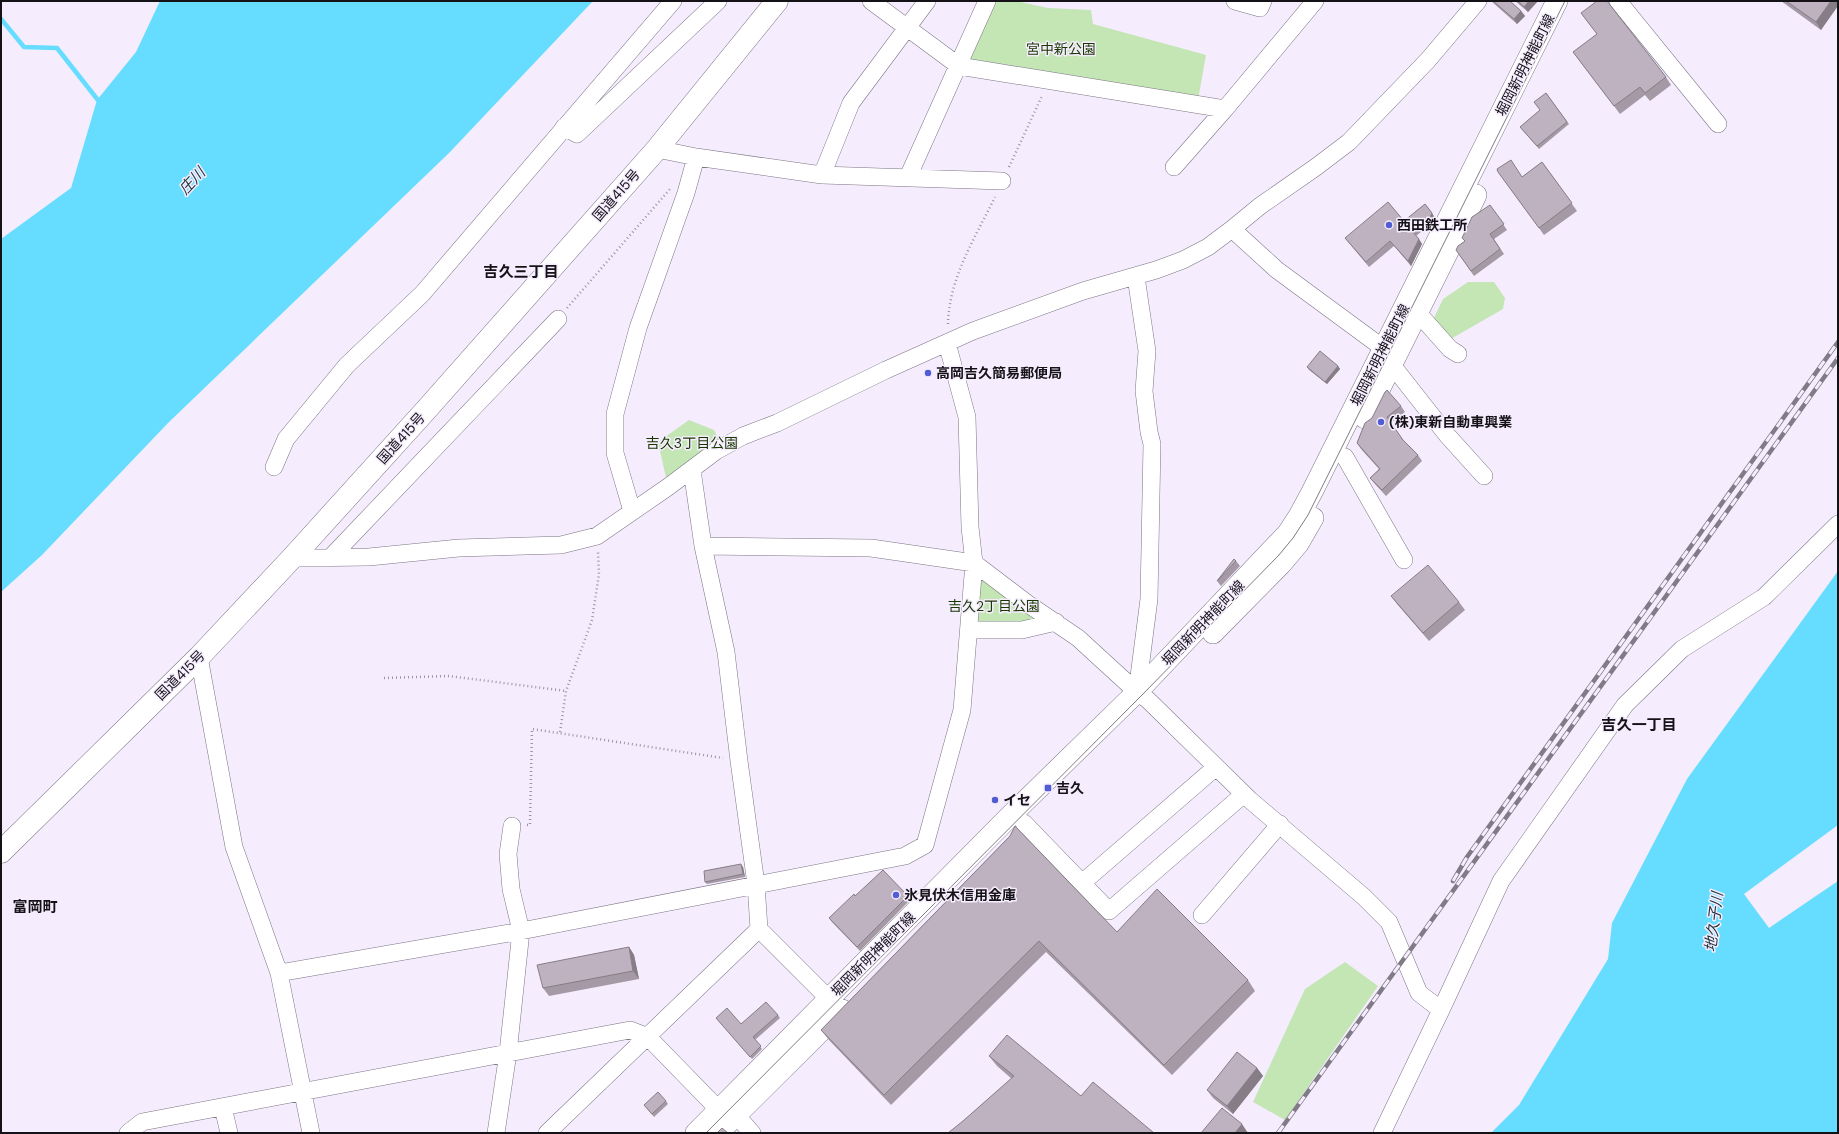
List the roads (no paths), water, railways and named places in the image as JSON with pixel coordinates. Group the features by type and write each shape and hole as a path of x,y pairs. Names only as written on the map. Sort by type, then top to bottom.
{"highway":[{"name":"国道415号","path":"1,852 199,657 292,558 431,404 656,149 773,4"}],"main road":[{"name":"堀岡新明神能町線","path":"835,1005 1014,812 1142,696 1276,569 1298,544 1345,457 1387,357 1557,1"},
{"name":"堀岡新明神能町線","path":"696,1133 727,1112 835,1005 1024,823 1142,696 1288,533 1299,516 1387,357 1418,313 1573,1"},
{"name":"堀岡新明神能町線","path":"718,1133 727,1112"}],"street":[{"path":"274,467 286,439 347,365 422,294 673,1"},
{"path":"564,127 576,134 718,1"},
{"path":"871,1 959,66 1225,109"},
{"path":"822,175 850,103 927,1"},
{"path":"908,177 987,1"},
{"path":"1235,1 1260,8 1263,1"},
{"path":"1174,167 1225,109 1315,1"},
{"path":"292,558 369,557 459,548 561,545 597,536 692,470 716,451 743,436 777,423 886,370 973,331 1083,291 1136,277 1183,260 1208,247 1260,206 1316,168 1349,142 1428,60 1478,1"},
{"path":"1618,1 1718,124"},
{"path":"656,149 696,157 822,175 1002,181"},
{"path":"632,511 615,453 615,414 638,328 686,193 696,157"},
{"path":"1232,229 1277,270 1387,357 1447,435 1484,476"},
{"path":"1136,277 1147,351 1144,391 1152,444 1149,599 1142,696"},
{"path":"1418,313 1450,349 1458,354"},
{"path":"330,558 558,319"},
{"path":"279,973 521,931 905,856 925,845 962,710 974,563 970,527 967,417 947,343"},
{"path":"1345,457 1404,560"},
{"path":"692,470 703,546 726,652 738,760 756,884 759,929 835,1005"},
{"path":"1382,1133 1441,1010 1500,881 1625,705 1682,649 1764,597 1838,524"},
{"path":"703,546 870,548 974,563 1028,604 1078,638 1142,696 1244,794 1364,897 1389,922 1419,993 1441,1010"},
{"path":"969,630 1022,630 1056,622"},
{"path":"199,657 234,847 279,973 311,1133"},
{"path":"1082,883 1216,767"},
{"path":"1024,823 1109,911 1244,794"},
{"path":"1202,915 1280,824"},
{"path":"496,1133 508,1052 521,931 511,889 508,854 512,826"},
{"path":"547,1133 759,929"},
{"path":"128,1133 223,1107 630,1030 648,1037 727,1112 752,1133"},
{"path":"223,1107 229,1133"}],"water":[{"name":"庄川","path":"160,1 593,1 449,153 168,423 42,555 1,592 1,239 71,188 97,100 136,52"},
{"name":"地久子川","path":"1838,571 1838,825 1744,894 1769,928 1838,881 1838,1133 1491,1133 1519,1105 1608,959 1612,923 1687,779"}],"waterway":[{"path":"1,19 24,47 57,48 101,104"}],"tram line":[{"path":"706,1133 1142,695 1279,555 1293,538 1308,515 1565,1"}],"railway":[{"path":"1453,881 1467,857 1838,342"},
{"path":"1278,1133 1838,358"}],"place":[{"name":"西田鉄工所","path":"1389,225"},
{"name":"高岡吉久簡易郵便局","path":"928,373"},
{"name":"(株)東新自動車興業","path":"1381,422"},
{"name":"吉久","path":"1048,788"},
{"name":"イセ","path":"995,800"},
{"name":"氷見伏木信用金庫","path":"896,895"}],"district":[{"name":"吉久三丁目","path":"521,272"},
{"name":"吉久一丁目","path":"1639,725"},
{"name":"富岡町","path":"35,907"}],"park label":[{"name":"宮中新公園","path":"1061,49"},
{"name":"吉久3丁目公園","path":"692,443"},
{"name":"吉久2丁目公園","path":"994,606"}]}
